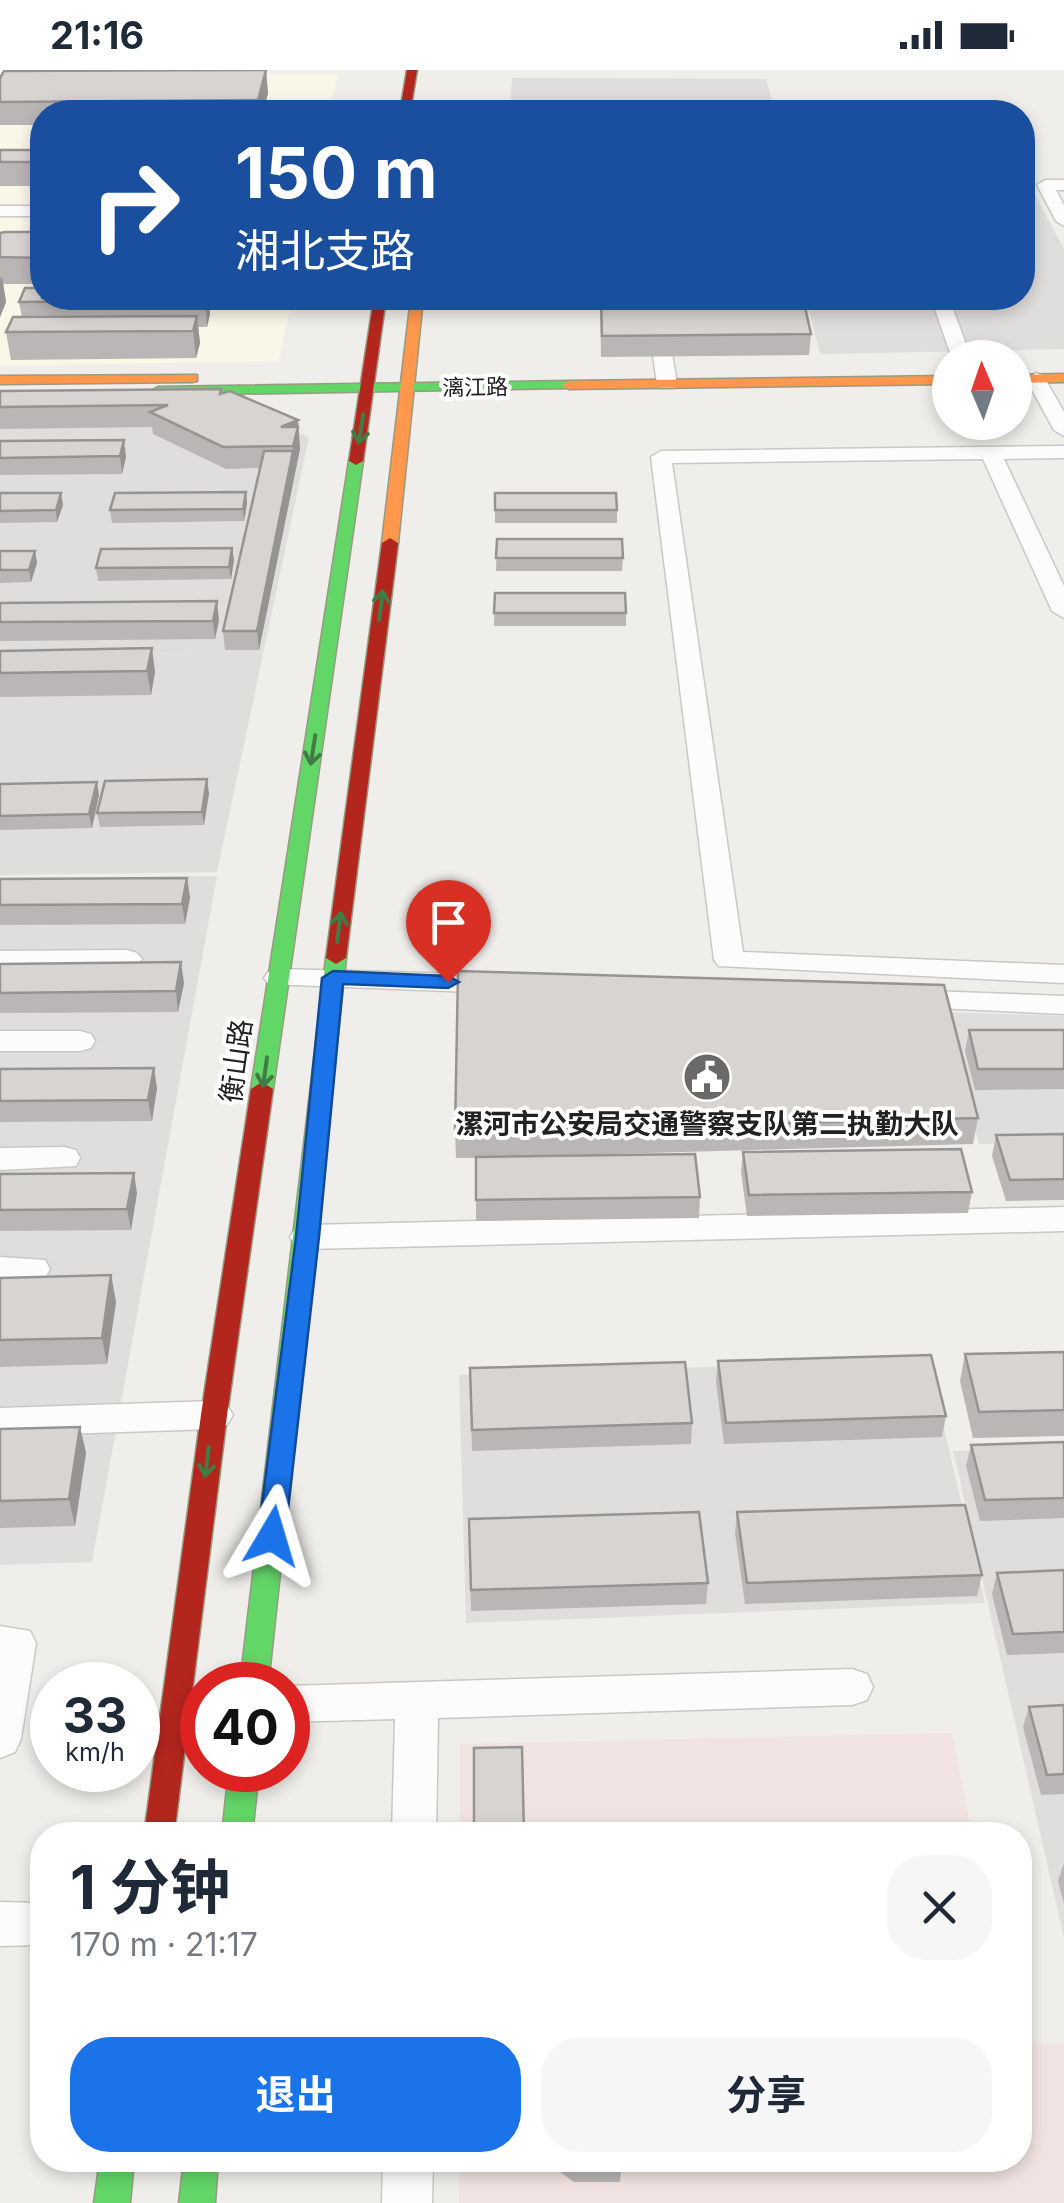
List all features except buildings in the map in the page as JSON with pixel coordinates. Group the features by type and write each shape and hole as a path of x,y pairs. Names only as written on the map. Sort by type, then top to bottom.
{"street":[{"path":"407,100 412,70"},
{"path":"1062,214 1045,185 1064,185"},
{"path":"0,198 30,198"},
{"path":"0,211 30,211"},
{"path":"0,227 30,227"},
{"name":"衡山路","path":"161,1822 214,1416 378,310"},
{"path":"257,1662 308,1237 333,978 416,310"},
{"path":"656,310 666,378"},
{"path":"944,310 955,340"},
{"path":"1032,373 1064,367"},
{"name":"漓江路","path":"0,380 410,382 932,370"},
{"path":"1032,376 1064,378"},
{"name":"漓江路","path":"666,378 932,380"},
{"name":"漓江路","path":"0,394 368,382"},
{"path":"1032,388 1064,430"},
{"path":"990,452 1064,611"},
{"path":"1064,452 661,457 730,960 1064,974"},
{"path":"0,960 127,959"},
{"path":"279,978 530,985"},
{"path":"866,998 1064,1005"},
{"path":"0,1040 80,1040"},
{"path":"0,1159 64,1158"},
{"path":"308,1237 1064,1218"},
{"path":"0,1422 214,1416"},
{"path":"0,1644 15,1643 0,1739"},
{"path":"310,1703 852,1686"},
{"path":"414,1822 417,1700"},
{"path":"238,1822 242,1792"},
{"path":"0,1924 30,1924"},
{"path":"112,2203 116,2172"},
{"path":"197,2203 201,2172"},
{"path":"407,2203 408,2172"}],"shaded area":[{"path":"338,74 333,100 30,100 30,310 290,310 279,361 0,366 0,75"},
{"path":"512,78 766,79 772,100 511,100"},
{"path":"1035,194 1064,249 1064,349 1032,350 1032,340 932,340 932,352 820,354 809,310 1035,310"},
{"path":"230,401 309,437 217,872 0,875 0,657 193,653 0,655 0,403"},
{"path":"217,876 92,1562 0,1565 0,879"},
{"path":"946,1012 1064,1016 1064,1142 979,1144"},
{"path":"928,1360 985,1603 466,1623 459,1375"},
{"path":"1064,1448 1064,1938 953,1451"},
{"path":"952,1733 969,1822 460,1822 460,1744"},
{"path":"1064,2044 1064,2203 459,2203 459,2172 1032,2172 1032,2045"}],"traffic: fast":[{"path":"158,391 569,385"},
{"path":"262,1089 356,461"},
{"path":"257,1662 336,958"},
{"path":"238,1822 242,1792"},
{"path":"112,2203 116,2172"},
{"path":"197,2203 200,2172"}],"traffic: slow":[{"path":"390,543 416,310"},
{"path":"0,380 192,378"},
{"path":"1032,379 1064,378"},
{"path":"569,385 932,380"}],"traffic: jam":[{"path":"407,100 412,70"},
{"path":"356,461 378,310"},
{"path":"336,958 390,543"},
{"path":"161,1822 262,1089"}],"place":[{"name":"漯河市公安局交通警察支队第二执勤大队","path":"707,1077"}],"route":[{"path":"272,1536 308,1237 333,978 448,982"}]}
